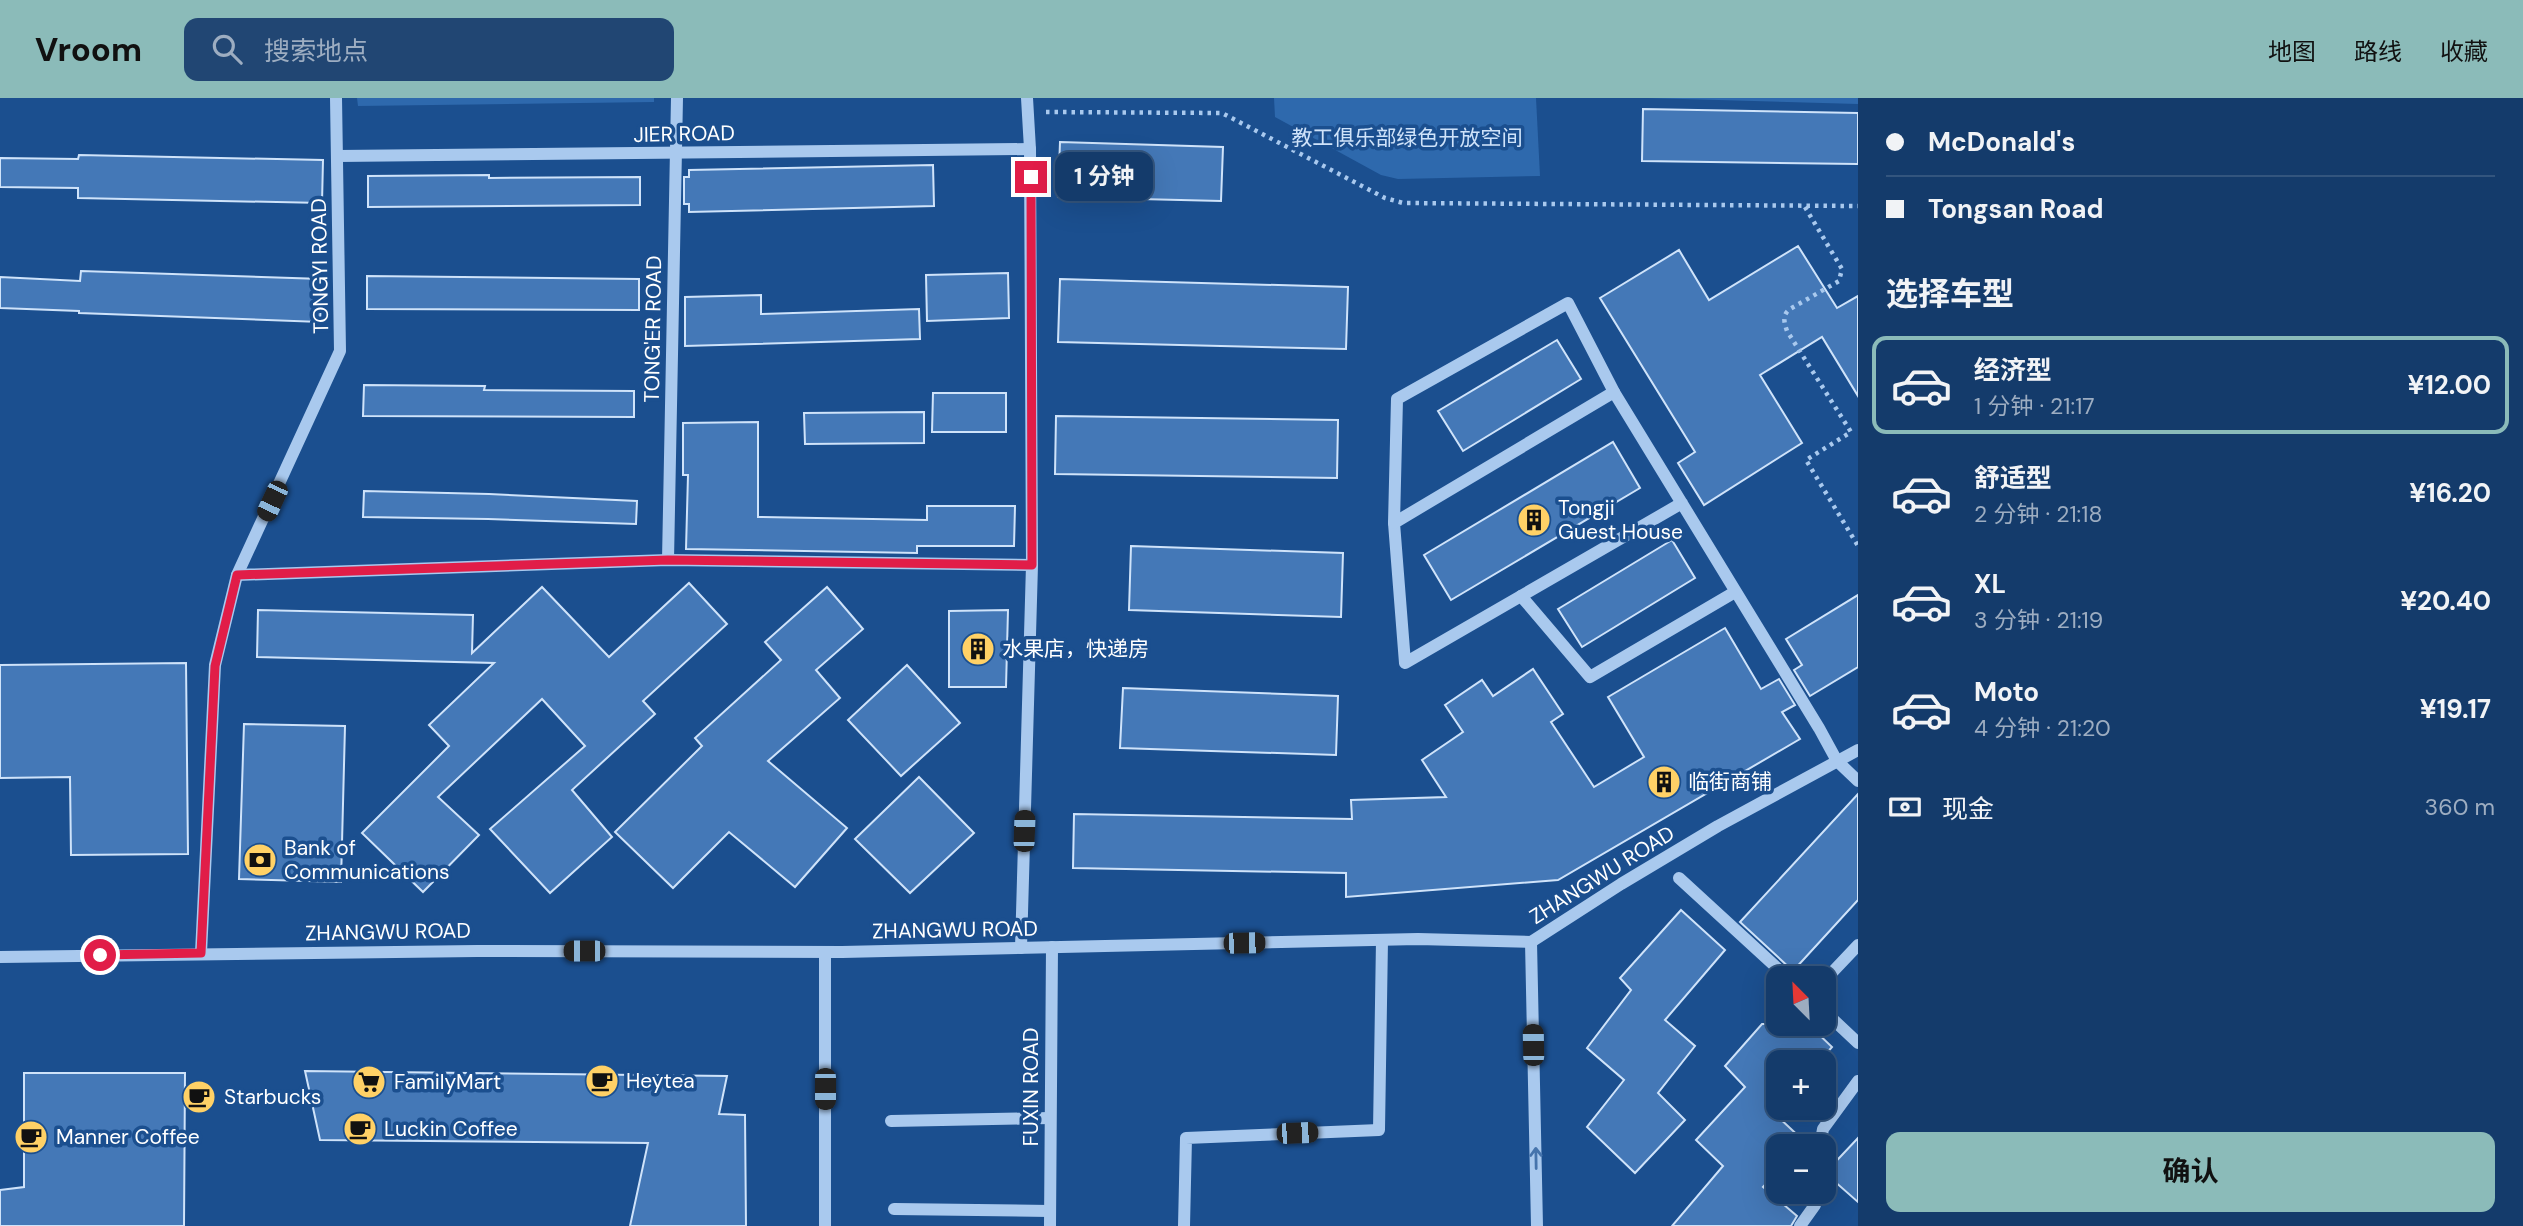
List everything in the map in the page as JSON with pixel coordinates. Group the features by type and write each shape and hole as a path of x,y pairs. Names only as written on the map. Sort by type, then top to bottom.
{"street":[{"name":"TONGYI ROAD","path":"201,953 215,666 237,575 340,351 336,98"},
{"name":"TONG'ER ROAD","path":"668,560 677,98"},
{"path":"1021,948 1032,565 1030,149 1027,98"},
{"name":"JIER ROAD","path":"338,156 1030,149"},
{"path":"1682,503 1405,663 1394,523 1397,399 1569,303 1614,392 1682,503 1837,761 1858,781"},
{"path":"1394,523 1614,392"},
{"path":"237,575 668,560 1032,565"},
{"path":"1521,596 1590,677 1735,592"},
{"name":"ZHANGWU ROAD","path":"0,957 463,951 825,951 1382,940 1531,942 1707,833 1858,750"},
{"path":"1679,878 1775,966"},
{"path":"1184,1226 1186,1138 1379,1130 1382,940"},
{"path":"1531,942 1537,1226"},
{"path":"1836,968 1858,945"},
{"name":"FUXIN ROAD","path":"1050,1226 1052,947"},
{"path":"825,951 825,1226"},
{"path":"1836,1022 1858,1043"},
{"path":"1822,1134 1858,1081"},
{"path":"891,1121 1050,1118"},
{"path":"1800,1226 1815,1204"},
{"path":"894,1209 1050,1211"}],"path":[{"path":"1028,112 1222,113 1385,198 1403,202 1858,206"},
{"path":"1804,206 1842,269 1839,281 1790,309 1784,320 1787,331 1851,432 1806,460 1858,546"}],"green space":[{"path":"357,98 654,98 654,102 358,106"},
{"name":"教工俱乐部绿色开放空间","path":"1274,98 1536,98 1540,176 1398,179 1381,175 1275,117"},
{"path":"1647,98 1858,98 1858,104"}],"building":[{"path":"1643,109 1858,113 1858,164 1642,161"},
{"path":"1060,142 1223,147 1221,201 1058,197"},
{"path":"79,155 323,160 322,203 78,198 78,188 0,187 0,158 78,159"},
{"path":"933,165 934,206 689,212 689,204 684,204 684,177 689,177 689,170"},
{"path":"489,175 489,178 640,177 640,205 368,207 368,176"},
{"path":"1798,246 1837,308 1858,296 1858,396 1822,337 1760,375 1802,443 1704,505 1678,463 1695,452 1600,298 1679,250 1709,300"},
{"path":"81,271 322,279 320,322 0,308 0,277 80,281"},
{"path":"1008,273 1009,318 927,321 926,275"},
{"path":"367,276 639,279 639,310 367,309"},
{"path":"1060,279 1348,287 1346,349 1058,342"},
{"path":"761,295 761,314 919,309 920,339 685,346 685,297"},
{"path":"1557,340 1581,379 1463,451 1438,411"},
{"path":"364,385 485,386 484,390 634,391 634,417 363,416"},
{"path":"933,393 1006,393 1006,432 932,432"},
{"path":"924,412 924,443 805,444 804,413"},
{"path":"1056,416 1338,420 1337,478 1055,474"},
{"path":"758,422 758,517 927,520 927,506 1015,506 1014,546 917,546 917,553 686,549 688,475 683,475 683,423"},
{"name":"Tongji Guest House","path":"1613,442 1640,488 1451,600 1424,555"},
{"path":"364,491 637,501 636,524 363,517"},
{"path":"1672,540 1695,578 1582,647 1558,609"},
{"path":"1131,546 1343,553 1341,617 1129,610"},
{"path":"689,583 727,624 643,701 655,714 572,790 612,837 550,893 490,829 585,746 542,699 438,797 479,835 423,892 362,833 449,746 429,725 494,663 257,657 258,610 473,615 472,653 542,587 609,657"},
{"path":"827,587 863,629 816,670 840,698 768,761 847,828 795,887 729,832 673,888 615,832 702,746 695,738 781,660 765,642"},
{"path":"1858,595 1858,667 1810,696 1794,670 1802,665 1786,639"},
{"name":"水果店，快递房","path":"1008,610 1006,687 949,687 949,611"},
{"path":"1725,628 1761,689 1779,679 1795,705 1782,712 1800,739 1558,880 1346,897 1346,873 1073,868 1074,814 1352,819 1351,800 1446,797 1422,760 1463,732 1445,705 1482,680 1493,696 1533,669 1563,714 1551,722 1594,787 1644,757 1608,697"},
{"path":"186,663 188,854 71,855 70,777 0,778 0,665"},
{"path":"907,665 960,723 901,776 848,720"},
{"path":"1123,688 1338,696 1336,755 1120,748"},
{"path":"244,724 345,726 341,882 239,879"},
{"path":"919,777 974,833 910,893 855,839"},
{"path":"1858,794 1858,900 1798,966 1788,966 1740,922"},
{"path":"1681,910 1725,950 1665,1020 1695,1046 1658,1093 1685,1120 1635,1173 1587,1127 1624,1080 1587,1048 1631,990 1620,978"},
{"path":"1762,1024 1766,1024 1766,1036 1821,1036 1832,1047 1829,1050 1766,1050 1766,1120 1781,1120 1796,1134 1766,1134 1766,1184 1763,1187 1766,1190 1766,1204 1783,1204 1797,1216 1791,1226 1672,1226 1723,1166 1696,1140 1745,1087 1725,1066"},
{"path":"305,1071 727,1076 719,1114 745,1115 746,1226 630,1226 648,1143 320,1140"},
{"path":"24,1073 185,1073 184,1226 0,1226 0,1190 24,1187"},
{"path":"1858,1138 1858,1202 1836,1183 1836,1161"}],"place":[{"name":"Tongji Guest House","path":"1534,520"},
{"name":"水果店，快递房","path":"978,649"},
{"name":"临街商铺","path":"1664,782"},
{"name":"Bank of Communications","path":"260,860"},
{"name":"Heytea","path":"602,1081"},
{"name":"FamilyMart","path":"369,1082"},
{"name":"Starbucks","path":"199,1097"},
{"name":"Luckin Coffee","path":"360,1129"},
{"name":"Manner Coffee","path":"31,1137"}],"route":[{"path":"100,955 201,953 215,666 237,575 668,560 1032,565 1031,177"}]}
